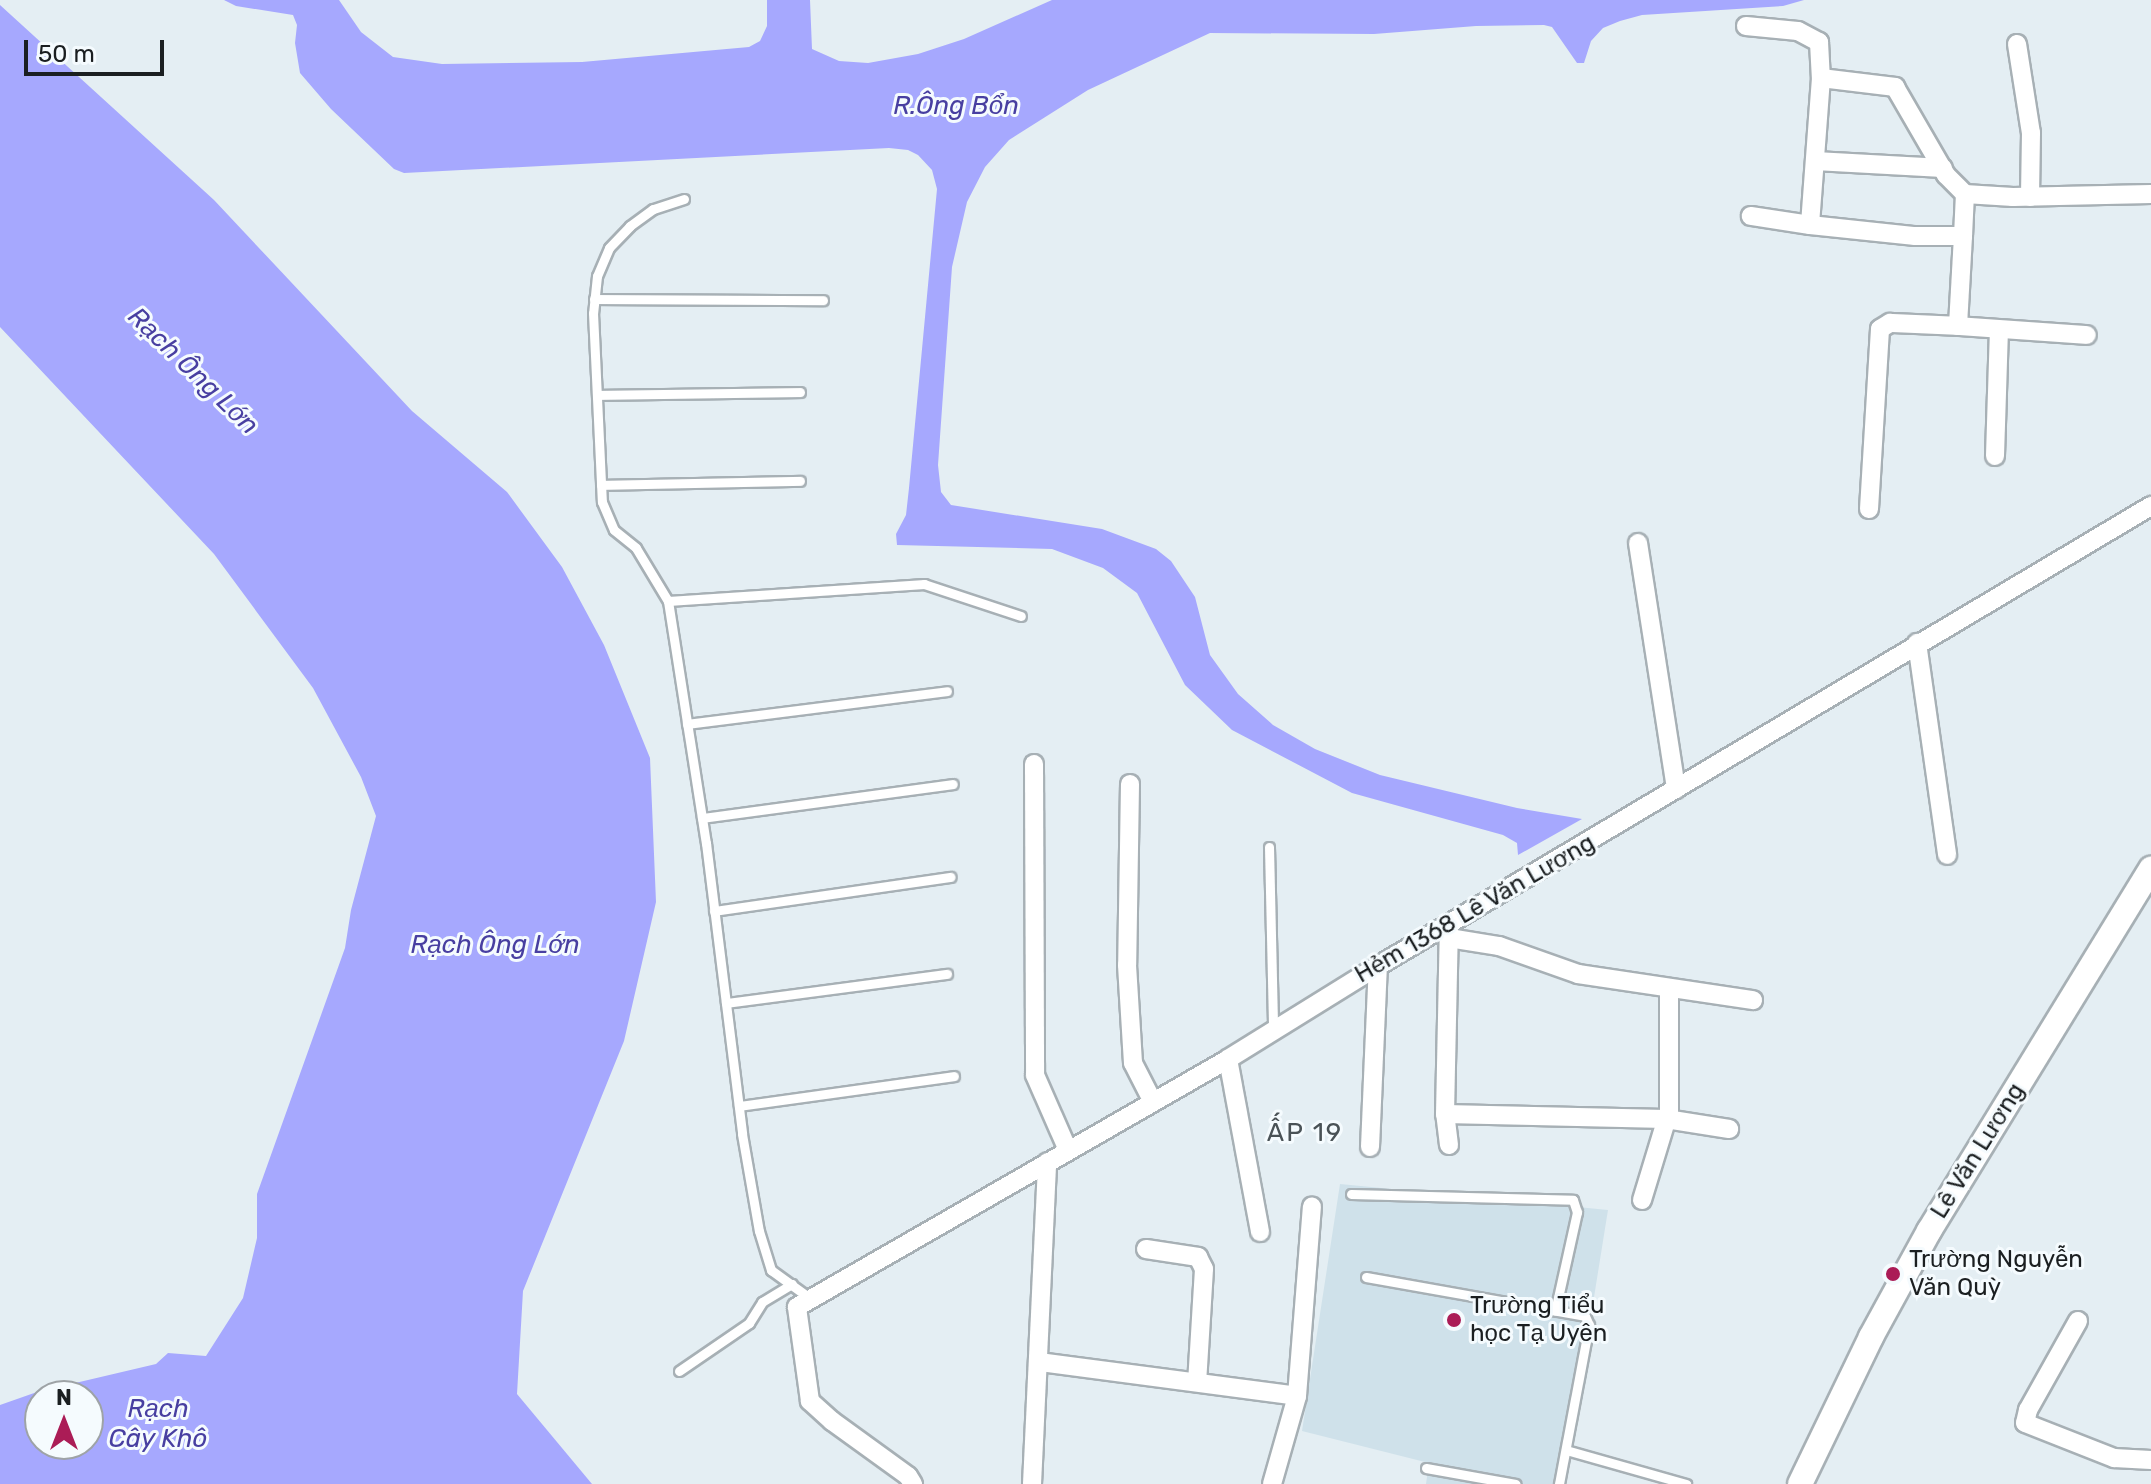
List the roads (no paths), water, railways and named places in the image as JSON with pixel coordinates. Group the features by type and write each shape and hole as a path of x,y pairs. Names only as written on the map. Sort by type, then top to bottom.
{"main road":[{"name":"Lê Văn Lương","path":"1800,1484 1871,1337 1929,1231 2151,869"}],"street":[{"path":"1746,26 1798,31 1819,42 1821,78 1810,225"},
{"path":"2017,44 2031,133 2022,197"},
{"path":"1821,78 1895,87 1943,168 1965,194 1958,326"},
{"path":"1815,161 1943,168"},
{"path":"1965,194 2022,197 2151,194"},
{"path":"1751,216 1915,236 1963,236"},
{"path":"1869,509 1880,329 1890,323 2087,335"},
{"path":"1995,456 1999,331"},
{"name":"Hẻm 1368 Lê Văn Lương","path":"804,1303 1228,1059 1378,966 1449,931 1917,643 2151,506"},
{"path":"1638,543 1676,789"},
{"path":"1917,643 1947,855"},
{"path":"1034,764 1035,1075 1068,1150"},
{"path":"1130,784 1127,965 1133,1063 1153,1102"},
{"path":"1449,1145 1445,1114 1449,931 1578,974 1753,1000"},
{"path":"1370,1147 1378,966"},
{"path":"1642,1200 1666,1119 1669,989"},
{"path":"1228,1059 1260,1232"},
{"path":"1445,1114 1666,1119 1729,1129"},
{"path":"1032,1484 1047,1162"},
{"path":"1278,1482 1297,1396 1312,1207"},
{"path":"1146,1249 1198,1257 1204,1269 1197,1382"},
{"path":"804,1303 798,1330 810,1401 908,1476 913,1484"},
{"path":"2078,1321 2028,1410 2025,1423 2114,1458 2151,1460"},
{"path":"1040,1362 1297,1396"}],"lane":[{"path":"684,199 653,209 609,248 597,276 594,299 602,502 614,530 636,548 668,601 702,818 739,1106 759,1231 771,1270 792,1284 804,1303"},
{"path":"594,299 823,300"},
{"path":"597,395 800,392"},
{"path":"601,485 800,481"},
{"path":"668,601 924,584 1021,616"},
{"path":"687,724 947,691"},
{"path":"702,818 953,784"},
{"path":"1269,847 1273,1030"},
{"path":"714,911 951,877"},
{"path":"726,1003 947,974"},
{"path":"739,1106 954,1076"},
{"path":"1351,1194 1573,1200 1577,1212 1555,1311"},
{"path":"1366,1277 1585,1316 1589,1325 1559,1484"},
{"path":"679,1371 749,1323 762,1302 792,1284"},
{"path":"1566,1450 1686,1484"},
{"path":"1426,1468 1516,1484"}],"water":[{"name":"R.Ông Bổn","path":"224,0 339,0 361,32 393,57 442,64 582,62 749,47 760,41 767,26 767,0 810,0 812,49 839,61 868,63 918,54 964,39 1052,0 1804,0 1783,6 1642,15 1620,21 1603,28 1591,41 1584,63 1577,63 1552,27 1544,25 1476,26 1374,34 1210,33 1088,90 1009,140 985,167 967,202 952,267 938,465 941,492 951,505 1102,529 1156,549 1171,561 1195,597 1210,655 1238,694 1273,725 1315,749 1380,775 1517,808 1582,819 1518,855 1517,843 1503,835 1352,793 1232,730 1185,685 1137,593 1103,568 1052,549 897,545 896,534 906,515 937,189 932,170 918,155 908,150 889,148 404,173 394,169 331,109 300,73 295,43 297,25 293,15 236,6"},
{"name":"Rạch Ông Lớn","path":"0,5 214,200 412,411 507,492 562,567 604,645 650,758 656,902 624,1041 523,1291 517,1394 592,1484 0,1484 0,1405 24,1397 24,1460 104,1460 104,1380 88,1380 156,1364 168,1353 206,1356 243,1298 257,1238 257,1194 345,948 351,910 376,816 361,777 313,688 214,554 0,327"}],"place":[{"name":"Trường Nguyễn Văn Quỳ","path":"1893,1274"},
{"name":"Trường Tiểu học Tạ Uyên","path":"1454,1320"}],"district":[{"name":"ẤP 19","path":"1305,1133"}],"water label":[{"name":"Rạch Cây Khô","path":"158,1424"}]}
